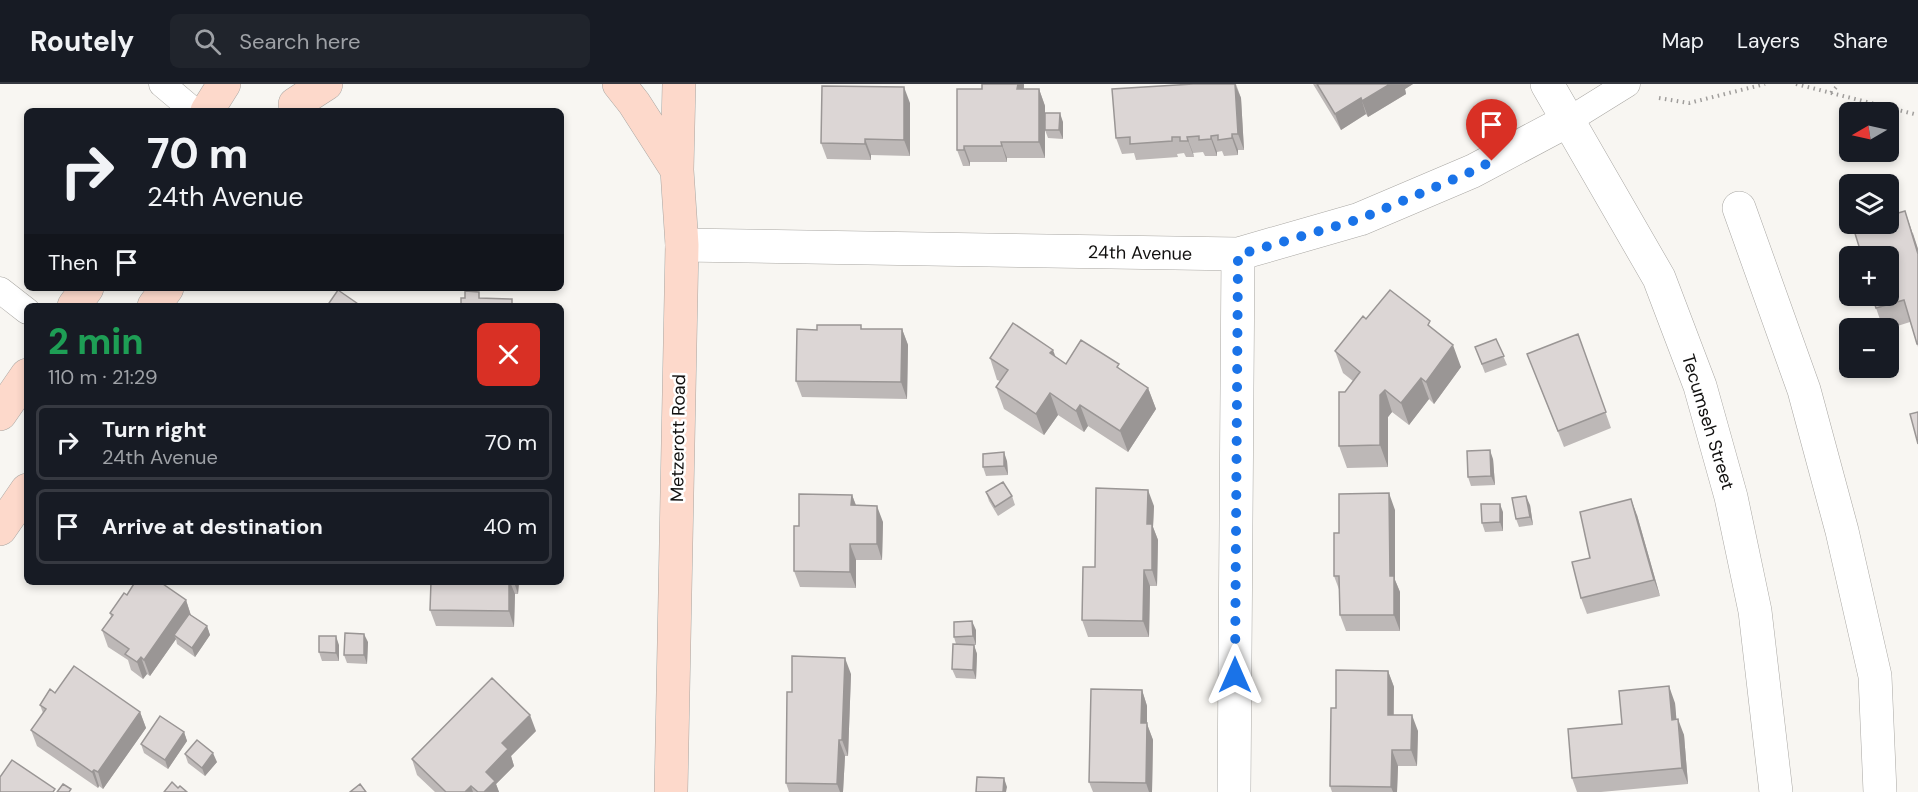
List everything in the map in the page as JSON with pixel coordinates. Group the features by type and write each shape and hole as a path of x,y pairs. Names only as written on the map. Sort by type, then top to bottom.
{"street":[{"path":"209,108 224,84"},
{"path":"298,100 326,84"},
{"path":"619,84 634,103 677,170"},
{"name":"Metzerott Road","path":"671,792 682,245 677,170 679,84"},
{"name":"Tecumseh Street","path":"1547,84 1659,278 1700,386 1731,497 1755,611 1776,792"},
{"name":"24th Avenue","path":"682,245 1238,255 1360,219 1473,171 1569,120"},
{"path":"1739,208 1804,390 1842,531 1875,676 1880,792"},
{"path":"1234,792 1238,255"},
{"path":"0,414 24,379"},
{"path":"0,529 24,494"}],"lane":[{"path":"162,84 190,108"},
{"path":"1569,120 1627,84"},
{"path":"0,290 24,309"}],"path":[{"path":"1656,98 1689,103 1765,84"},
{"path":"1796,84 1918,115"},
{"path":"1830,93 1839,84"}],"building":[{"path":"982,84 1018,84 1017,89 1039,89 1039,142 1001,142 1002,146 964,146 964,150 957,150 957,89 982,89"},
{"path":"1235,84 1238,134 1232,134 1232,138 1218,140 1218,135 1211,136 1211,139 1199,140 1199,136 1187,137 1188,141 1180,141 1180,137 1172,137 1172,141 1130,144 1130,137 1116,138 1112,89"},
{"path":"1317,84 1390,84 1335,114"},
{"path":"822,86 904,87 904,140 865,139 865,144 821,143"},
{"path":"1045,113 1060,113 1059,130 1045,130"},
{"path":"1905,211 1918,254 1918,344 1904,300 1899,301 1899,246 1859,246 1855,234 1899,234 1899,213"},
{"path":"1390,290 1430,321 1428,325 1453,345 1426,382 1421,378 1401,403 1385,390 1380,395 1380,445 1339,446 1339,392 1345,392 1360,372 1335,351 1363,316 1366,319"},
{"path":"339,291 357,303 329,303"},
{"path":"465,291 479,292 479,298 512,299 512,303 461,303 461,298 465,298"},
{"path":"1013,323 1053,350 1050,353 1066,364 1081,340 1119,364 1117,367 1148,388 1120,431 1080,405 1076,411 1050,393 1036,414 996,387 1008,370 990,358"},
{"path":"817,325 861,325 861,329 902,329 901,382 796,381 797,329 817,330"},
{"path":"1578,334 1606,412 1558,431 1527,354"},
{"path":"1496,339 1504,356 1482,364 1475,347"},
{"path":"1918,412 1918,444 1910,414"},
{"path":"1490,450 1491,476 1468,477 1467,451"},
{"path":"1004,452 1004,466 983,467 983,454"},
{"path":"1003,482 1012,496 995,507 986,492"},
{"path":"1096,488 1148,490 1147,524 1152,524 1152,570 1144,570 1143,621 1082,620 1083,567 1095,567"},
{"path":"1389,493 1390,576 1394,576 1394,615 1340,615 1339,576 1334,576 1334,533 1339,533 1339,494"},
{"path":"799,494 852,495 851,505 877,506 877,544 850,544 850,572 794,571 794,526 799,526"},
{"path":"1526,496 1530,517 1516,519 1512,498"},
{"path":"1631,499 1654,580 1581,598 1572,562 1590,558 1580,512"},
{"path":"1481,504 1500,504 1500,522 1482,523"},
{"path":"133,585 164,585 186,600 144,660 141,657 137,662 125,654 129,649 102,630 113,615 110,613 124,593 127,595"},
{"path":"431,585 509,585 509,611 430,610"},
{"path":"189,614 207,626 192,648 174,635"},
{"path":"972,621 973,636 954,637 954,622"},
{"path":"345,633 364,634 364,655 344,655"},
{"path":"319,636 336,636 336,653 319,652"},
{"path":"953,644 974,645 973,670 952,669"},
{"path":"792,656 845,658 842,740 839,740 837,784 786,783 787,692 792,692"},
{"path":"74,666 140,712 98,772 94,770 92,772 31,730 46,709 40,705 50,689 55,693"},
{"path":"1336,670 1388,671 1388,715 1412,715 1411,750 1392,750 1391,787 1330,786 1331,708 1336,708"},
{"path":"492,678 530,715 502,743 508,749 486,772 495,781 484,792 478,792 471,786 465,792 446,792 412,759"},
{"path":"1669,686 1672,720 1678,719 1682,768 1572,778 1568,729 1622,724 1619,691"},
{"path":"1091,689 1142,690 1141,723 1147,723 1146,783 1089,782"},
{"path":"160,716 184,732 165,760 141,744"},
{"path":"197,740 213,753 202,768 185,754"},
{"path":"12,760 55,789 53,792 0,792 0,777"},
{"path":"977,777 1004,778 1003,792 976,792"},
{"path":"172,782 178,788 180,786 187,792 164,792"},
{"path":"63,784 71,789 69,792 57,792"},
{"path":"360,784 366,792 350,792"}],"route":[{"path":"1235,675 1238,255 1360,219 1492,161"}]}
